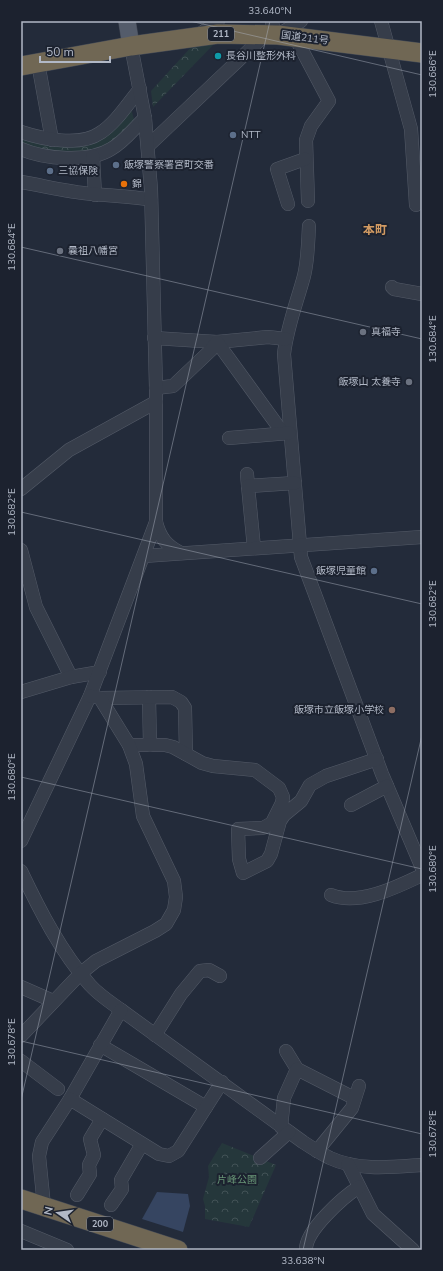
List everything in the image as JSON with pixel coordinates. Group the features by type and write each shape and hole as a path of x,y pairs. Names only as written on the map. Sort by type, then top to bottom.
{"highway":[{"name":"国道211号","path":"30,65 199,35 281,31 388,49 422,53"},
{"name":"200","path":"21,1199 178,1250"},
{"name":"200","path":"21,1209 146,1250"}],"main road":[{"path":"126,21 131,46"}],"street":[{"path":"199,35 218,21"},
{"path":"382,21 388,49 411,129 416,205"},
{"path":"148,146 281,31 329,101 311,126 306,140 305,159 308,201"},
{"path":"131,46 145,118 151,200 156,388 156,522 159,534 163,540 170,547 181,553"},
{"path":"30,65 52,140"},
{"path":"21,132 52,140 93,137 100,133 140,89"},
{"path":"21,149 53,157 93,156 110,150 120,143 145,118"},
{"path":"93,156 95,195"},
{"path":"288,204 278,168 305,159"},
{"path":"21,182 95,195 128,195 151,200"},
{"path":"309,226 304,275 286,339 284,354 287,433 302,557 387,786 422,868"},
{"path":"392,287 394,289 422,294"},
{"path":"154,338 217,342 268,337 286,339"},
{"path":"156,388 173,386 211,350 217,342"},
{"path":"217,342 287,433"},
{"path":"21,489 69,450 156,402"},
{"path":"229,438 287,433"},
{"path":"254,548 247,480 294,483"},
{"path":"21,841 95,697 100,672 156,522"},
{"path":"144,556 300,544 422,537"},
{"path":"21,550 36,607 71,677"},
{"path":"21,692 71,677 100,672"},
{"path":"95,697 172,697 184,704 186,754"},
{"path":"21,1036 81,973 96,961 166,924 174,910 176,897 174,881 143,816 136,764 130,745 95,697"},
{"path":"149,697 150,745"},
{"path":"130,745 174,747 202,762 213,766 255,770 279,788 283,797 282,803 272,823 264,828 238,829 239,859 243,873 267,861 271,854 280,821 284,815 304,797 310,785 326,776 377,759"},
{"path":"351,805 387,786"},
{"path":"21,872 58,942 81,973 97,992 154,1035 222,1082 285,1130 330,1158 348,1164 374,1167 422,1165"},
{"path":"332,895 349,900 392,889 422,875"},
{"path":"154,1035 181,994 200,971 205,969 220,976"},
{"path":"21,987 53,1001"},
{"path":"44,1206 39,1156 42,1142 70,1099 121,1010"},
{"path":"100,1045 206,1107"},
{"path":"286,1051 297,1069 350,1096"},
{"path":"21,1061 58,1090"},
{"path":"260,1158 285,1130 284,1098 297,1069"},
{"path":"70,1099 160,1154 174,1154 178,1151 222,1082"},
{"path":"317,1151 352,1108 360,1086"},
{"path":"76,1194 90,1174 89,1165 94,1155 90,1139 102,1119"},
{"path":"111,1205 122,1189 121,1180 142,1144"},
{"path":"348,1164 373,1214 413,1250"},
{"path":"306,1250 309,1237 344,1196 359,1187"},
{"path":"21,1231 67,1250"}],"green space":[{"path":"214,44 153,107 151,91 193,45"},
{"path":"130,105 135,123 109,147 67,154 21,146 21,134 90,141"},
{"name":"片峰公園","path":"222,1143 276,1165 249,1227 205,1219 205,1206 203,1199 209,1177 208,1166"}],"water":[{"path":"157,1192 188,1194 190,1206 183,1232 142,1219"}],"place":[{"name":"長谷川整形外科","path":"218,56"},
{"name":"NTT","path":"233,135"},
{"name":"飯塚警察署宮町交番","path":"116,165"},
{"name":"三協保険","path":"50,171"},
{"name":"錦","path":"124,184"},
{"name":"曩祖八幡宮","path":"60,251"},
{"name":"真福寺","path":"363,332"},
{"name":"飯塚山 太養寺","path":"409,382"},
{"name":"飯塚児童館","path":"374,571"},
{"name":"飯塚市立飯塚小学校","path":"392,710"}],"district":[{"name":"本町","path":"375,230"}]}
